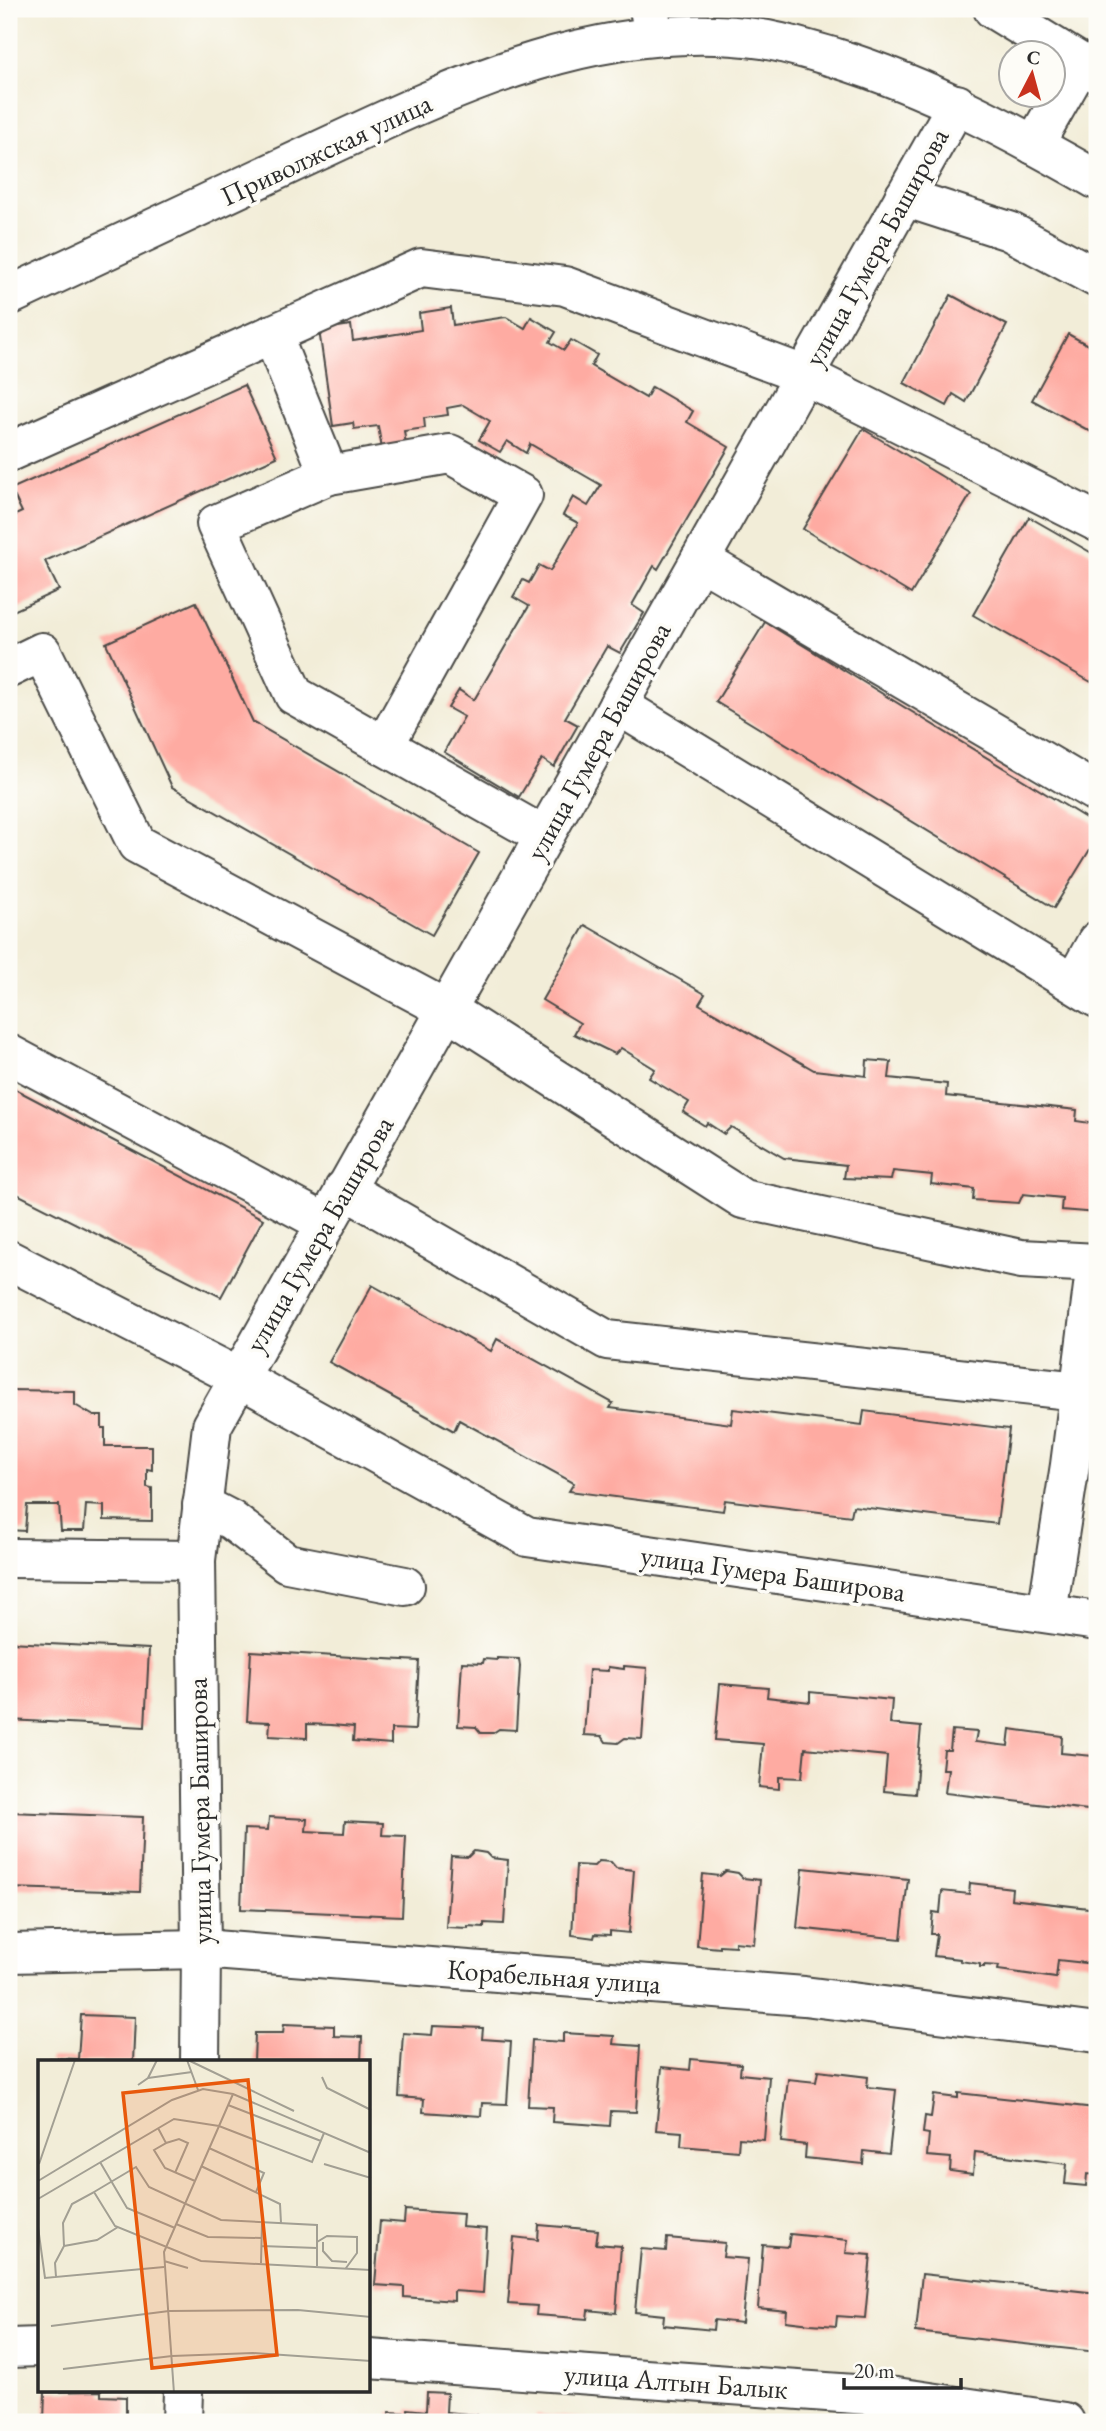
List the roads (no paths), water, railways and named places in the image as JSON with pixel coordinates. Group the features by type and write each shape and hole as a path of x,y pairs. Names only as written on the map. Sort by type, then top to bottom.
{"street":[{"path":"993,9 1089,68 1034,145"},
{"name":"Приволжская улица","path":"9,296 420,103 527,63 597,44 652,22 703,34 764,39 883,73 957,104 1097,180"},
{"name":"улица Гумера Баширова","path":"200,2060 196,1560 212,1426 957,104"},
{"path":"904,197 1009,231 1097,278"},
{"path":"9,453 421,268 565,286 804,375 1097,522"},
{"path":"272,334 329,475"},
{"path":"384,746 523,495 450,454 329,475 216,524 293,695 544,836"},
{"path":"699,560 1097,793"},
{"path":"9,668 42,652 138,844 446,1009 743,1199 1021,1259 1097,1263 1079,1391 1084,1467 1047,1613"},
{"path":"618,705 1086,990 1097,941"},
{"path":"9,1054 325,1223"},
{"path":"344,1189 607,1340 1079,1391"},
{"path":"9,1260 238,1377"},
{"name":"улица Гумера Баширова","path":"238,1377 527,1537 1097,1621"},
{"path":"202,1505 231,1520 287,1563 405,1586"},
{"path":"9,1558 196,1560"},
{"name":"Корабельная улица","path":"9,1953 201,1949 804,1996 1097,2033"},
{"path":"9,2348 38,2347"},
{"name":"улица Алтын Балык","path":"371,2359 896,2397 1065,2422"},
{"path":"182,2422 183,2392"}]}
